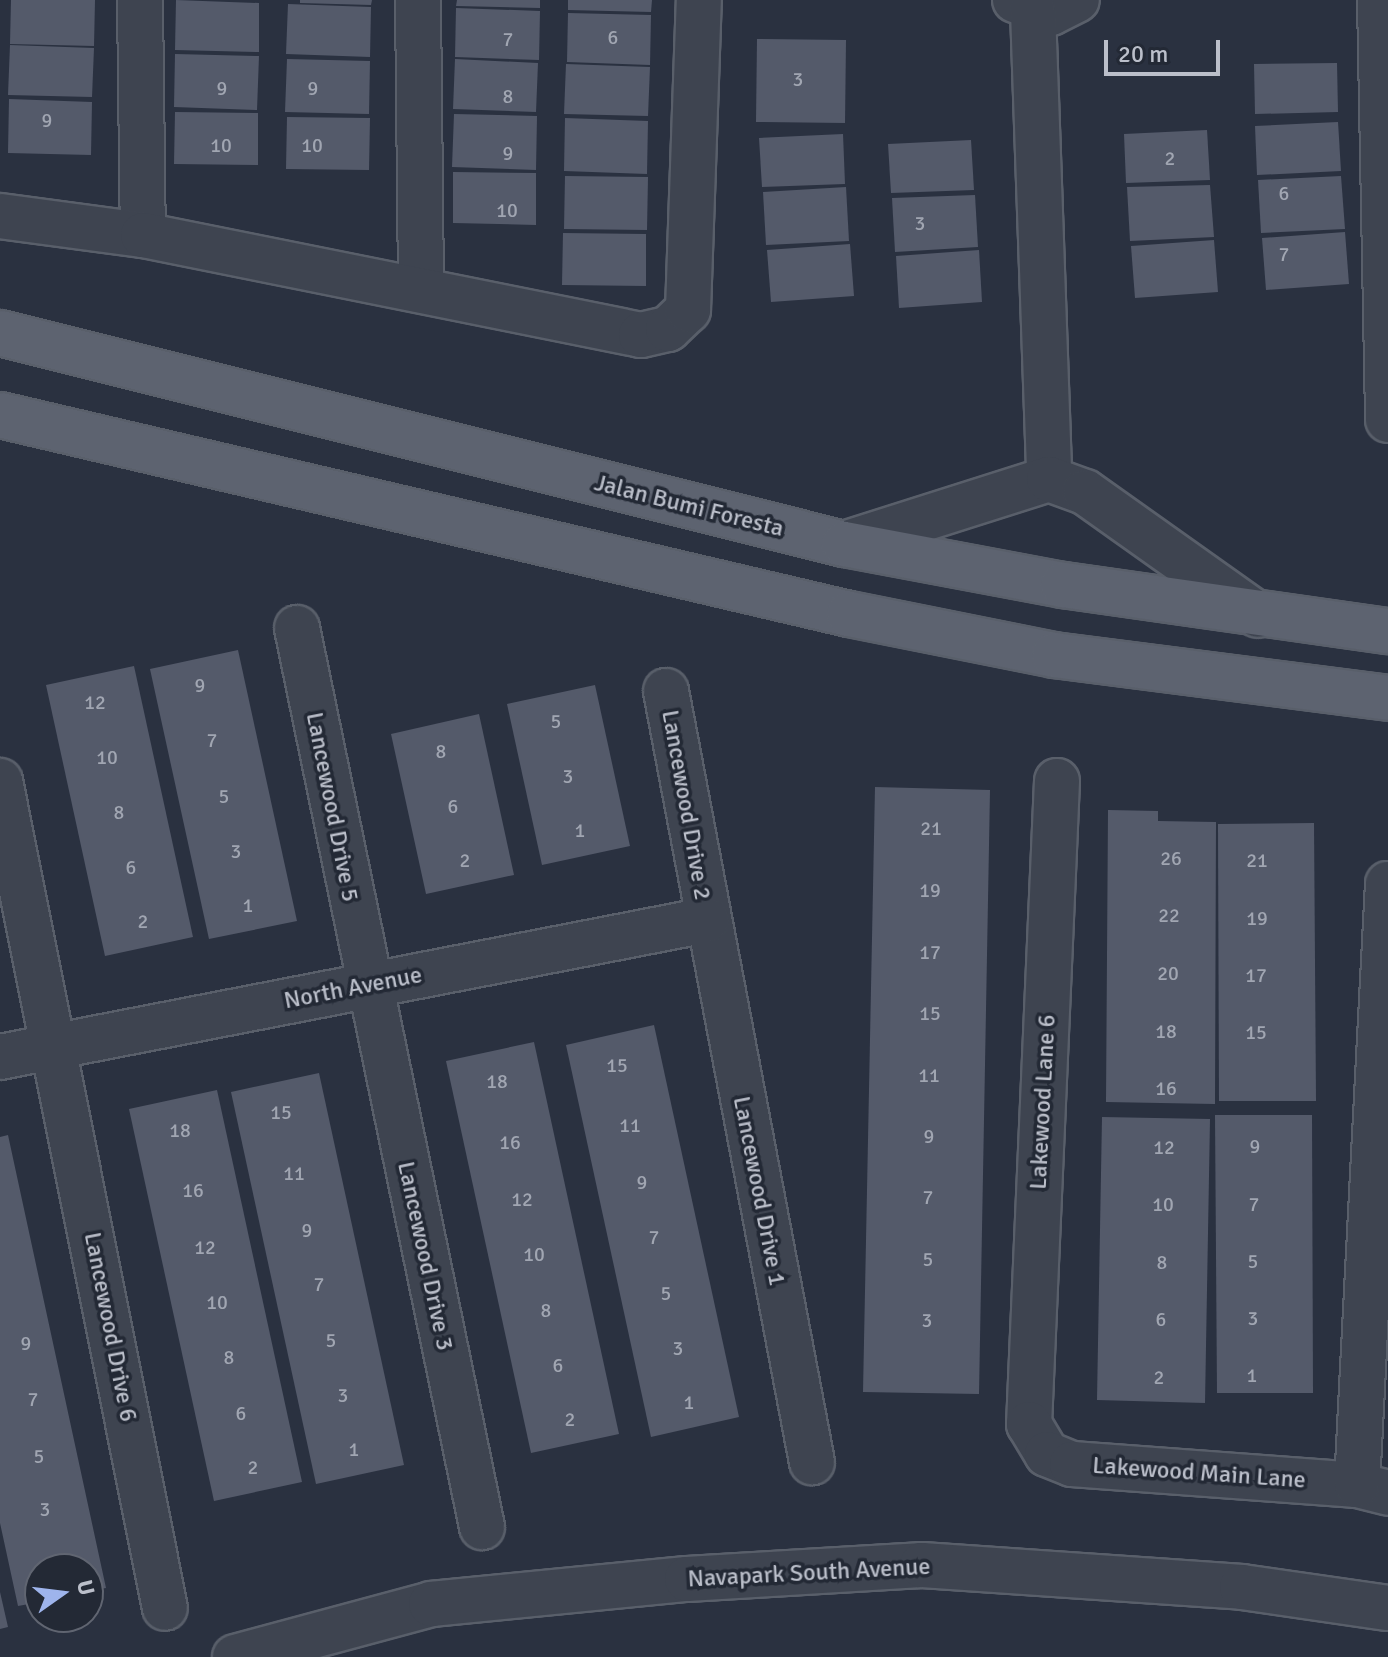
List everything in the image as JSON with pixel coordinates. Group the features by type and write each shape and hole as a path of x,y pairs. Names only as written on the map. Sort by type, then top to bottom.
{"main road":[{"name":"Jalan Bumi Foresta","path":"0,333 844,544 1258,615 1388,631"},
{"path":"0,415 864,617 1054,655 1388,698"}],"street":[{"path":"140,0 143,235"},
{"path":"418,0 421,290"},
{"path":"0,216 143,235 641,335 668,329 688,310 699,0"},
{"path":"1049,479 1024,5 1051,13 1077,0"},
{"path":"1380,0 1388,420"},
{"path":"844,544 1049,479 1085,492 1258,615"},
{"name":"Lancewood Drive 5","path":"297,628 368,985"},
{"name":"Lancewood Drive 2","path":"666,691 707,920"},
{"name":"Lancewood Drive 6","path":"0,781 165,1608"},
{"name":"Lakewood Lane 6","path":"1029,1424 1057,781"},
{"path":"1373,1489 1388,884"},
{"name":"North Avenue","path":"0,1057 707,920"},
{"name":"Lancewood Drive 1","path":"707,920 812,1462"},
{"name":"Lancewood Drive 3","path":"368,985 482,1527"},
{"name":"Lakewood Main Lane","path":"1029,1424 1047,1454 1072,1464 1373,1489"},
{"name":"Navapark South Avenue","path":"235,1657 431,1604 687,1579 922,1565 1242,1587 1388,1608"}],"building":[{"path":"11,0 95,0 94,46 10,44"},
{"path":"176,0 259,3 259,52 175,50"},
{"path":"300,0 372,0 371,5 300,3"},
{"path":"457,0 540,0 540,8 456,6"},
{"path":"568,0 652,0 651,12 568,10"},
{"path":"288,4 371,7 370,57 286,54"},
{"path":"456,8 540,11 539,60 455,57"},
{"path":"568,13 651,15 650,65 567,62"},
{"path":"757,39 846,40 845,123 756,122"},
{"path":"10,45 94,48 92,97 8,95"},
{"path":"175,54 259,56 257,110 174,107"},
{"path":"287,59 370,61 369,114 285,112"},
{"path":"455,59 538,63 536,112 453,109"},
{"path":"1337,63 1338,112 1255,114 1254,64"},
{"path":"566,64 650,67 648,116 564,114"},
{"path":"9,99 92,102 91,155 8,153"},
{"path":"175,112 258,113 258,165 174,164"},
{"path":"454,114 537,116 536,170 452,167"},
{"path":"287,117 370,118 369,170 286,169"},
{"path":"565,118 648,121 647,174 564,171"},
{"path":"1338,122 1341,171 1257,175 1255,126"},
{"path":"1207,130 1210,180 1126,183 1124,134"},
{"path":"843,134 845,184 762,187 759,138"},
{"path":"971,140 974,190 891,193 888,144"},
{"path":"453,172 536,173 536,225 453,223"},
{"path":"565,176 648,177 647,230 564,229"},
{"path":"1341,176 1345,229 1261,233 1258,180"},
{"path":"1210,185 1214,237 1130,241 1127,187"},
{"path":"846,187 849,241 766,245 763,192"},
{"path":"975,195 978,247 895,252 892,198"},
{"path":"1345,232 1349,284 1266,290 1262,238"},
{"path":"563,233 646,234 646,286 562,285"},
{"path":"1214,240 1218,292 1135,298 1131,246"},
{"path":"850,244 854,296 771,302 767,250"},
{"path":"979,250 982,302 899,308 896,256"},
{"path":"238,650 297,921 209,939 150,669"},
{"path":"134,666 193,937 105,956 46,685"},
{"path":"595,685 630,846 542,865 507,704"},
{"path":"479,714 514,875 426,894 391,734"},
{"path":"875,787 990,790 979,1394 863,1392"},
{"path":"1108,810 1158,811 1158,821 1216,822 1215,1104 1106,1102"},
{"path":"1314,823 1316,1101 1219,1101 1218,824"},
{"path":"654,1025 739,1417 651,1437 566,1045"},
{"path":"534,1042 619,1434 531,1453 446,1061"},
{"path":"319,1073 404,1465 316,1484 231,1092"},
{"path":"217,1090 302,1482 214,1501 129,1109"},
{"path":"1215,1115 1312,1115 1313,1393 1217,1393"},
{"path":"1102,1117 1210,1119 1205,1403 1097,1400"},
{"path":"8,1135 98,1553 24,1553 24,1605 18,1606 0,1523 0,1137"},
{"path":"0,1592 8,1627 0,1629"}]}
